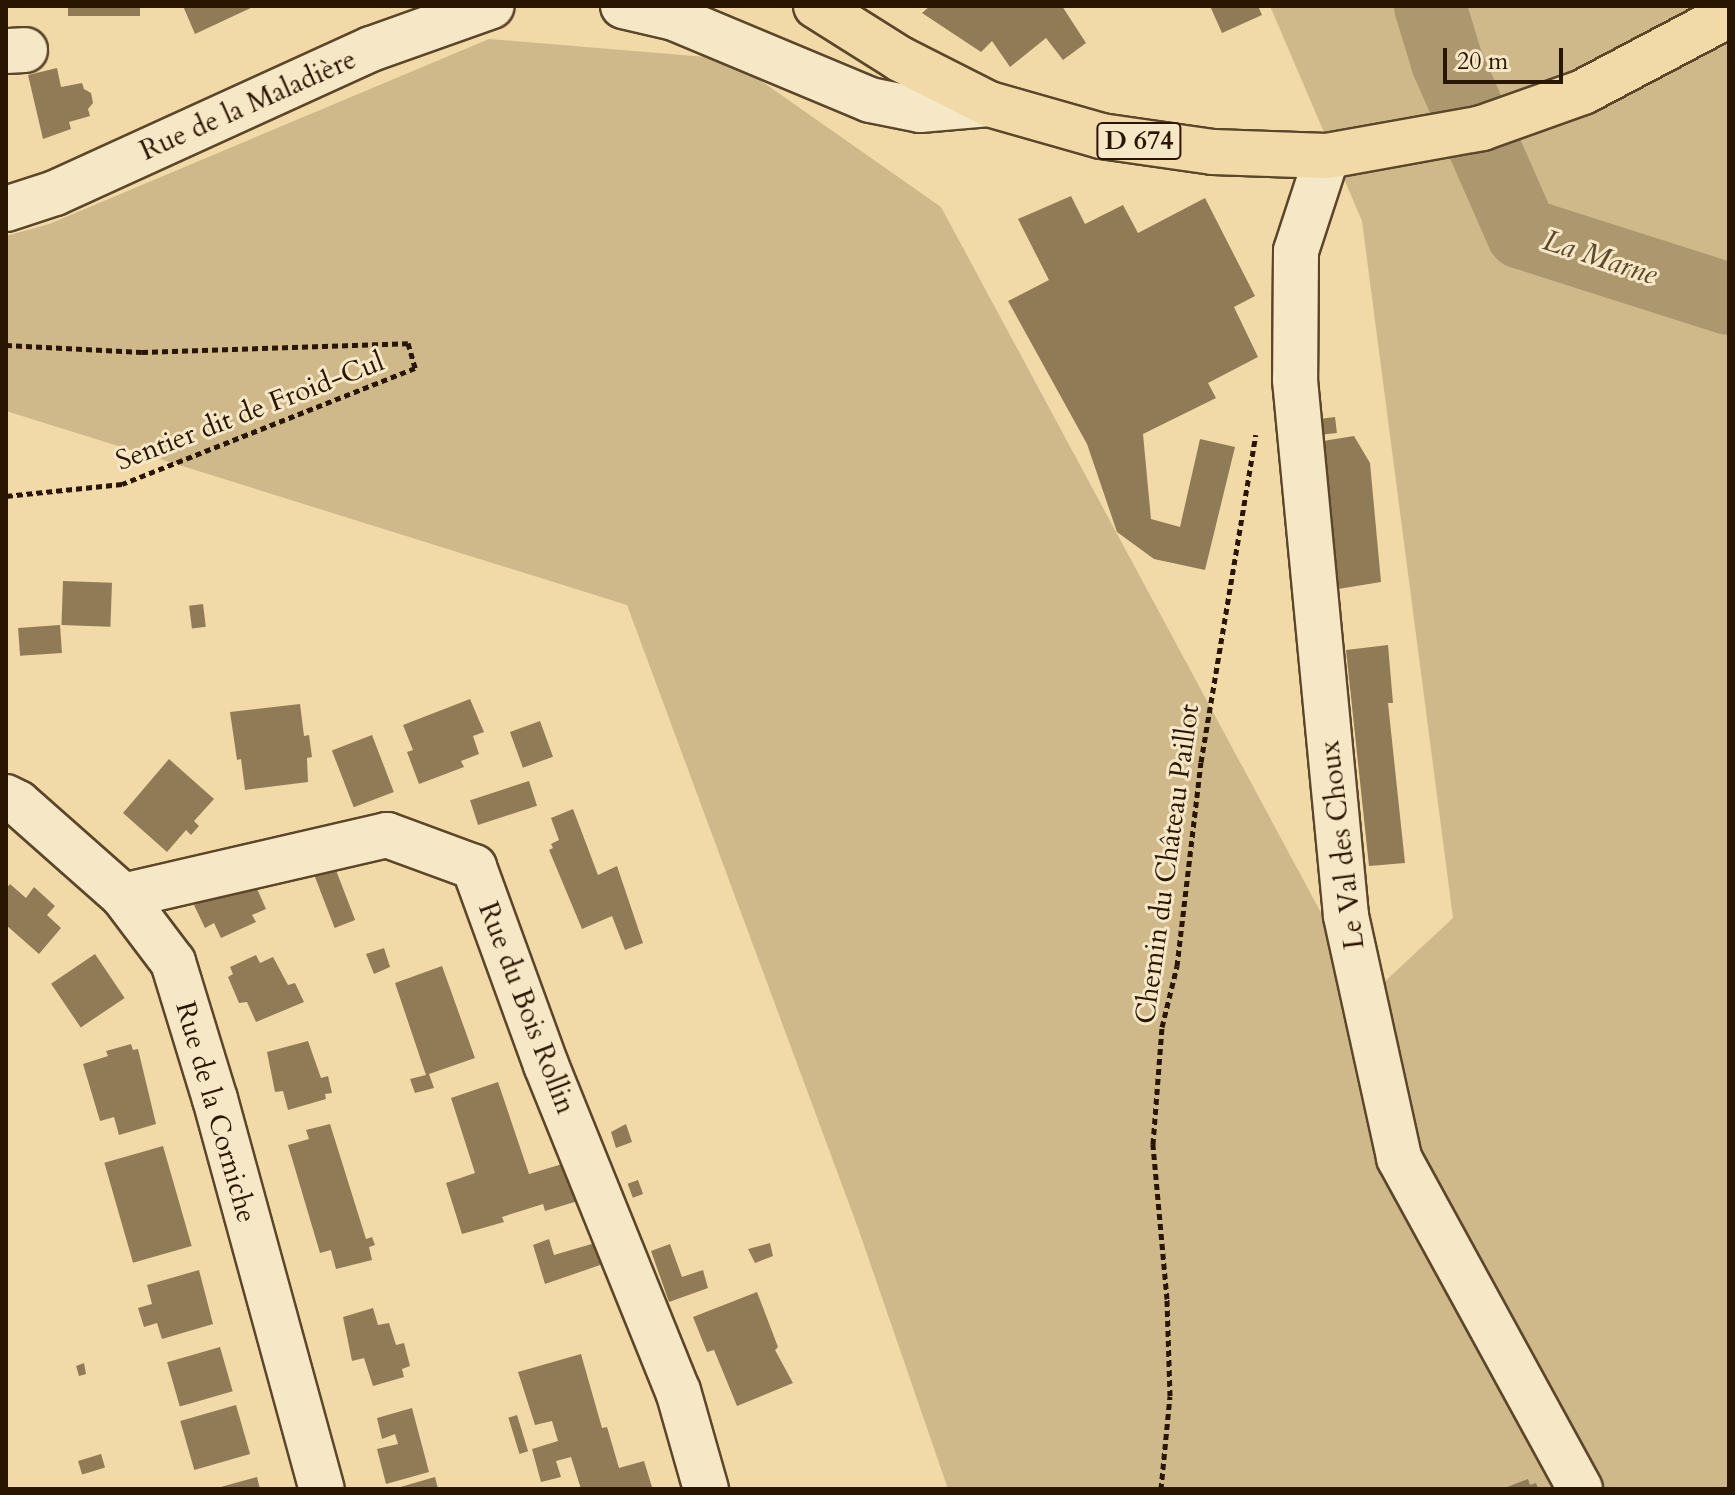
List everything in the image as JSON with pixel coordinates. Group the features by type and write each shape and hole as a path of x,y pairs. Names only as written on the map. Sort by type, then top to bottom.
{"main road":[{"name":"D 674","path":"816,6 900,59 989,104 1115,138 1213,152 1327,156 1482,128 1583,92 1729,15"}],"street":[{"name":"Rue de la Maladière","path":"6,209 55,193 371,49 492,6"},
{"path":"623,6 674,18 870,100 920,110 989,104"},
{"name":"Le Val des Choux","path":"1327,156 1296,251 1295,380 1346,916 1399,1158 1580,1489"},
{"name":"Rue de la Corniche","path":"6,797 18,803 123,896 173,962 215,1099 322,1489"},
{"name":"Rue du Bois Rollin","path":"123,896 387,835 474,867 546,1065 678,1391 706,1489"}],"path":[{"name":"Sentier dit de Froid-Cul","path":"6,345 142,352 408,343 415,368 122,484 6,496"},
{"name":"Chemin du Château Paillot","path":"1161,1489 1170,1396 1167,1299 1153,1144 1162,1027 1177,966 1201,762 1259,426"}],"shaded area":[{"path":"1270,6 1729,6 1729,1489 948,1489 858,1228 627,605 6,411 6,236 49,224 489,39 730,59 941,207 1367,998 1453,918 1362,221"}],"building":[{"path":"68,6 140,6 140,16 68,16"},
{"path":"183,6 255,6 195,34"},
{"path":"930,6 1062,6 1086,43 1063,60 1046,38 1010,67 992,41 981,52 922,13"},
{"path":"1210,6 1258,6 1262,15 1222,33"},
{"path":"57,68 61,87 82,83 84,89 91,93 93,103 88,109 90,116 69,122 71,129 43,139 28,75"},
{"path":"1071,196 1085,224 1123,205 1138,233 1205,198 1255,296 1234,307 1258,357 1208,383 1216,398 1143,434 1151,519 1180,527 1200,439 1235,447 1205,570 1154,559 1117,532 1087,444 1008,301 1049,280 1018,219"},
{"path":"1335,417 1337,433 1323,435 1321,419"},
{"path":"1354,436 1370,463 1381,582 1338,589 1323,441"},
{"path":"63,581 112,583 110,627 61,625"},
{"path":"203,604 206,627 192,629 189,606"},
{"path":"60,625 62,653 20,656 18,628"},
{"path":"1388,645 1393,703 1388,703 1405,863 1369,866 1346,650"},
{"path":"470,699 484,732 473,736 479,754 461,761 464,767 419,784 407,752 413,750 403,725"},
{"path":"300,704 304,736 309,735 312,757 307,758 308,782 245,790 230,712"},
{"path":"540,721 553,757 523,768 510,732"},
{"path":"372,735 394,792 354,807 332,750"},
{"path":"169,759 214,799 194,821 199,826 191,835 186,830 167,852 123,813"},
{"path":"529,781 537,806 478,825 470,800"},
{"path":"573,809 598,875 617,866 643,943 625,950 612,916 582,929 549,850 553,848 551,844 559,840 551,818"},
{"path":"334,865 355,920 335,928 313,873"},
{"path":"10,884 26,898 34,887 55,906 47,915 61,928 39,954 6,925 6,889"},
{"path":"255,884 266,909 252,915 256,922 221,938 214,923 205,928 194,905 239,886"},
{"path":"384,948 390,967 374,974 366,954"},
{"path":"95,954 125,998 81,1028 51,984"},
{"path":"256,955 260,963 273,957 288,985 295,983 304,1002 256,1022 247,1002 239,1003 228,977 233,974 230,967"},
{"path":"442,966 475,1058 429,1074 434,1088 415,1093 410,1079 426,1075 395,983"},
{"path":"308,1041 321,1078 328,1076 332,1093 325,1094 326,1099 288,1110 283,1091 275,1092 267,1052"},
{"path":"131,1044 133,1050 138,1049 156,1124 119,1135 114,1117 100,1121 83,1064 108,1056 106,1051"},
{"path":"498,1082 529,1174 569,1162 581,1200 545,1211 543,1204 502,1217 504,1222 462,1234 446,1183 475,1173 451,1098"},
{"path":"330,1124 366,1239 372,1237 375,1245 369,1247 372,1260 336,1269 331,1250 320,1253 288,1145 309,1139 306,1130"},
{"path":"626,1124 632,1142 616,1148 611,1132"},
{"path":"163,1146 192,1246 133,1263 104,1163"},
{"path":"638,1180 643,1194 633,1198 628,1184"},
{"path":"549,1239 554,1255 595,1243 603,1264 545,1284 533,1245"},
{"path":"770,1243 773,1256 755,1263 748,1249"},
{"path":"670,1244 682,1277 703,1270 708,1288 669,1302 651,1251"},
{"path":"199,1270 213,1324 162,1339 157,1323 144,1327 138,1308 152,1304 147,1285"},
{"path":"757,1292 778,1347 775,1350 793,1383 737,1406 714,1350 707,1352 693,1317"},
{"path":"373,1308 378,1325 389,1323 396,1345 404,1343 410,1366 402,1369 404,1377 373,1386 364,1358 352,1361 343,1317"},
{"path":"220,1347 233,1391 180,1406 167,1362"},
{"path":"581,1354 602,1428 607,1427 619,1468 644,1461 652,1487 581,1489 571,1457 556,1461 561,1477 541,1482 532,1449 558,1441 552,1421 535,1425 518,1372"},
{"path":"84,1363 86,1374 79,1376 76,1366"},
{"path":"236,1405 250,1454 194,1470 180,1421"},
{"path":"412,1408 429,1472 386,1484 377,1449 398,1444 395,1434 382,1439 377,1418"},
{"path":"517,1415 528,1451 520,1454 508,1418"},
{"path":"101,1454 105,1467 82,1474 78,1461"},
{"path":"257,1477 260,1489 217,1489 217,1488"},
{"path":"435,1477 438,1489 397,1489 397,1488"},
{"path":"1528,1479 1530,1485 1536,1483 1538,1489 1502,1489"}],"waterway":[{"name":"La Marne","path":"1430,6 1447,62 1522,233 1729,299"}]}
